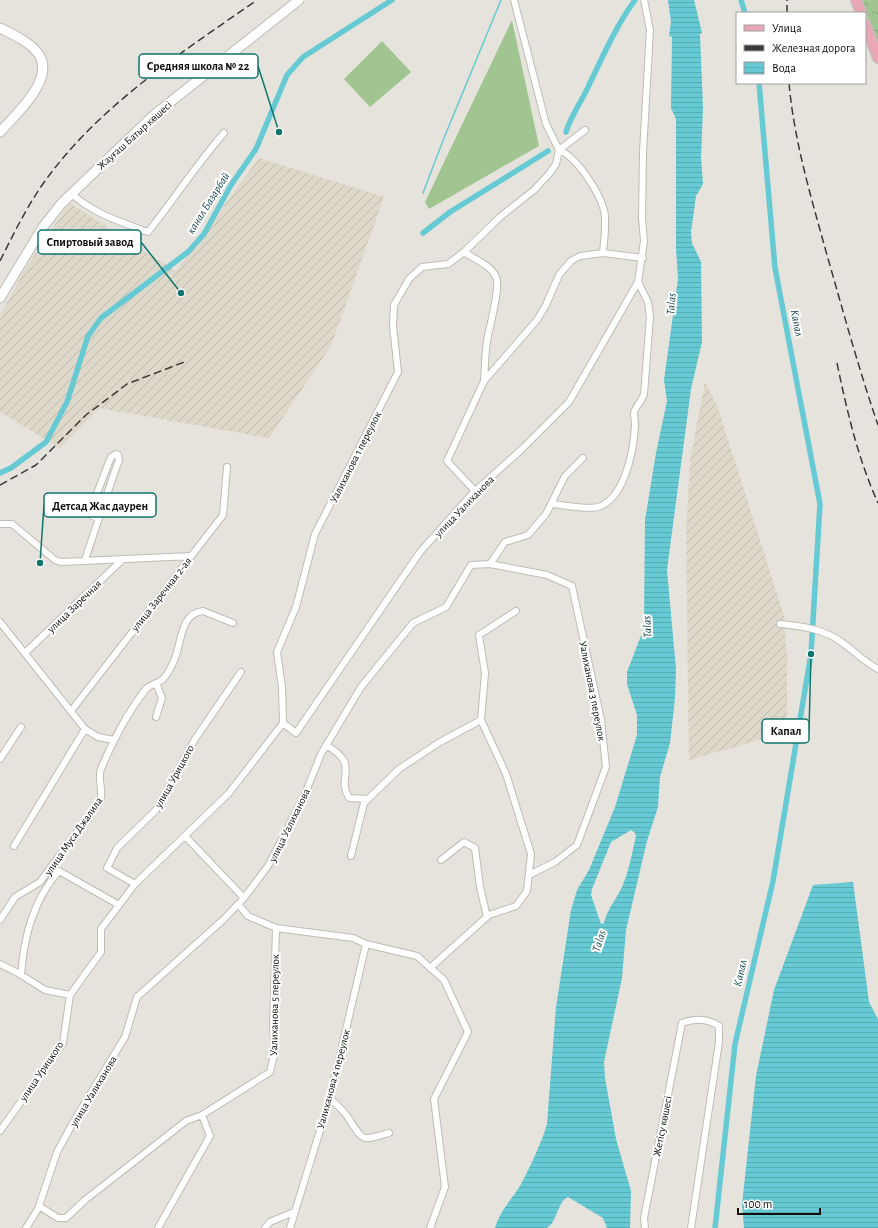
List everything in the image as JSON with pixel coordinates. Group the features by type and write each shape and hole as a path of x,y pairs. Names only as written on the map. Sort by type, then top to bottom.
{"main road":[{"name":"Жауғаш Батыр көшесі","path":"0,298 43,227 72,194 154,115 299,0"},
{"path":"856,0 861,12"},
{"path":"866,27 878,58"},
{"path":"0,28 17,36 37,52 43,65 41,82 29,99 0,132"}],"street":[{"path":"514,0 546,124 559,150 566,153 575,163 590,182 600,201 604,217 603,253"},
{"name":"улица Уалиханова","path":"283,723 296,733 420,552 475,491 569,402 638,282 643,258 643,152 650,30 644,0"},
{"path":"559,150 585,130"},
{"path":"72,194 83,204 107,217 148,232 180,192 201,159 224,133"},
{"name":"Уалиханова 1 переулок","path":"283,723 282,688 277,652 296,607 315,534 398,372 393,326 394,305 409,279 422,267 448,264 464,252 500,217 534,190 556,164 559,150"},
{"path":"464,252 490,269 496,277 497,283 494,313 488,341 484,381"},
{"path":"475,491 447,461 484,381 537,320 546,305 564,267 580,256 603,253 643,258"},
{"path":"552,504 596,507 611,500 617,493 624,478 633,443 634,413 642,402 644,394 650,317 648,302 638,282"},
{"path":"84,560 99,518 107,493 119,460 118,455 111,457 90,511 92,516 99,518"},
{"path":"490,564 505,542 528,535 546,514 565,476 583,458"},
{"name":"улица Заречная 2-ая","path":"70,711 223,515 227,467"},
{"path":"98,490 107,493"},
{"path":"0,524 12,524 55,560 66,562 191,556"},
{"name":"улица Заречная","path":"25,653 123,559"},
{"name":"улица Уалиханова","path":"26,1228 32,1221 39,1206 57,1152 75,1119 125,1037 137,997 224,919 244,898 268,866 305,794 321,754 361,687 413,623 446,607 471,565 490,564"},
{"name":"Уалиханова 3 переулок","path":"490,564 547,575 572,586 600,720 606,767 577,845 556,862 529,875"},
{"name":"улица Муса Джалила","path":"0,920 15,897 40,882 100,801 102,795 99,779 100,771 114,740 146,689 167,674 175,660 182,632 194,613 203,611 233,624"},
{"path":"430,968 487,917 516,906 527,891 531,854 506,774 481,720 485,673 479,635 516,611"},
{"path":"0,622 85,729 98,737 114,740"},
{"path":"780,624 802,626 816,630 842,642 867,664 878,669"},
{"name":"улица Урицкого","path":"135,884 107,868 117,848 156,810 195,739 241,672"},
{"path":"156,683 162,698 156,717"},
{"path":"350,856 364,803 399,769 440,742 481,720"},
{"path":"244,898 185,836 229,793 283,723"},
{"path":"0,759 21,727"},
{"path":"14,846 85,729"},
{"path":"326,746 339,753 346,765 344,791 349,798 368,799"},
{"name":"улица Урицкого","path":"0,1131 63,1043 70,996 101,952 101,929 135,884 185,836"},
{"path":"441,860 464,842 475,848 480,887 487,917"},
{"path":"21,975 23,948 31,920 46,886 59,871 119,904"},
{"path":"238,904 248,916 276,928 353,938 366,944 417,956 444,980 468,1032 434,1099 445,1187 430,1228"},
{"name":"Уалиханова 5 переулок","path":"39,1206 58,1218 66,1218 85,1200 186,1121 202,1115 270,1072 275,1051 273,1027 276,928"},
{"name":"Уалиханова 4 переулок","path":"290,1228 330,1098 366,944"},
{"path":"0,964 45,990 70,996"},
{"name":"Жетісу көшесі","path":"645,1228 644,1218 682,1024 690,1020 710,1020 719,1026 719,1042 691,1228"},
{"path":"330,1098 349,1118 356,1132 361,1137 372,1138 389,1133"},
{"path":"158,1228 210,1136 202,1115"},
{"path":"265,1228 270,1222 294,1212"}],"shaded area":[{"path":"259,158 384,197 331,346 269,438 99,408 60,448 0,412 0,316 26,267 70,203 176,271"},
{"path":"705,382 717,405 784,616 787,660 787,721 780,734 689,760 686,534 690,460"}],"green space":[{"path":"861,0 878,0 878,45 866,12"},
{"path":"512,20 539,146 429,209 425,202"},
{"path":"382,41 411,72 370,107 344,79"}],"water":[{"name":"Talas","path":"668,0 694,0 702,33 700,34 703,108 701,158 703,184 696,196 691,232 692,243 701,262 702,342 691,389 667,570 676,669 675,698 670,743 660,777 658,807 647,841 626,930 622,978 604,1062 605,1078 616,1139 631,1191 630,1228 607,1228 603,1218 568,1197 564,1199 551,1225 547,1228 495,1228 503,1211 520,1186 545,1131 547,1124 556,1007 571,910 577,890 589,870 615,807 637,735 637,715 627,684 627,672 642,633 644,622 645,520 656,453 667,401 664,380 678,279 676,249 676,119 671,108 672,37 669,36 671,22","holes":["631,830 636,836 630,862 620,892 607,913 604,923 601,924 591,895 592,889 611,842"]},
{"path":"853,882 869,1002 878,1019 878,1228 744,1228 742,1204 756,1076 774,990 813,885"}],"waterway":[{"name":"канал Базарбай","path":"0,473 11,468 46,442 67,402 88,336 101,318 188,252 204,234 231,185 256,149 287,75 303,57 392,0"},
{"path":"423,193 501,0"},
{"path":"566,132 610,41 635,0"},
{"name":"Капал","path":"741,0 745,12"},
{"name":"Капал","path":"715,1228 735,1044 773,881 811,654 820,504 775,268 759,84"},
{"path":"423,233 450,212 548,151"}],"railway":[{"path":"0,261 38,190 67,154 91,128 116,104 143,82 257,0"},
{"path":"787,0 787,12"},
{"path":"789,84 791,104 808,187 850,337 878,425"},
{"path":"0,485 36,465 86,415 127,384 187,361"},
{"path":"837,363 849,417 859,452 878,503"}],"place":[{"name":"Средняя школа № 22","path":"279,132"},
{"name":"Спиртовый завод","path":"181,293"},
{"name":"Детсад Жас даурен","path":"40,563"},
{"name":"Капал","path":"811,654"}]}
